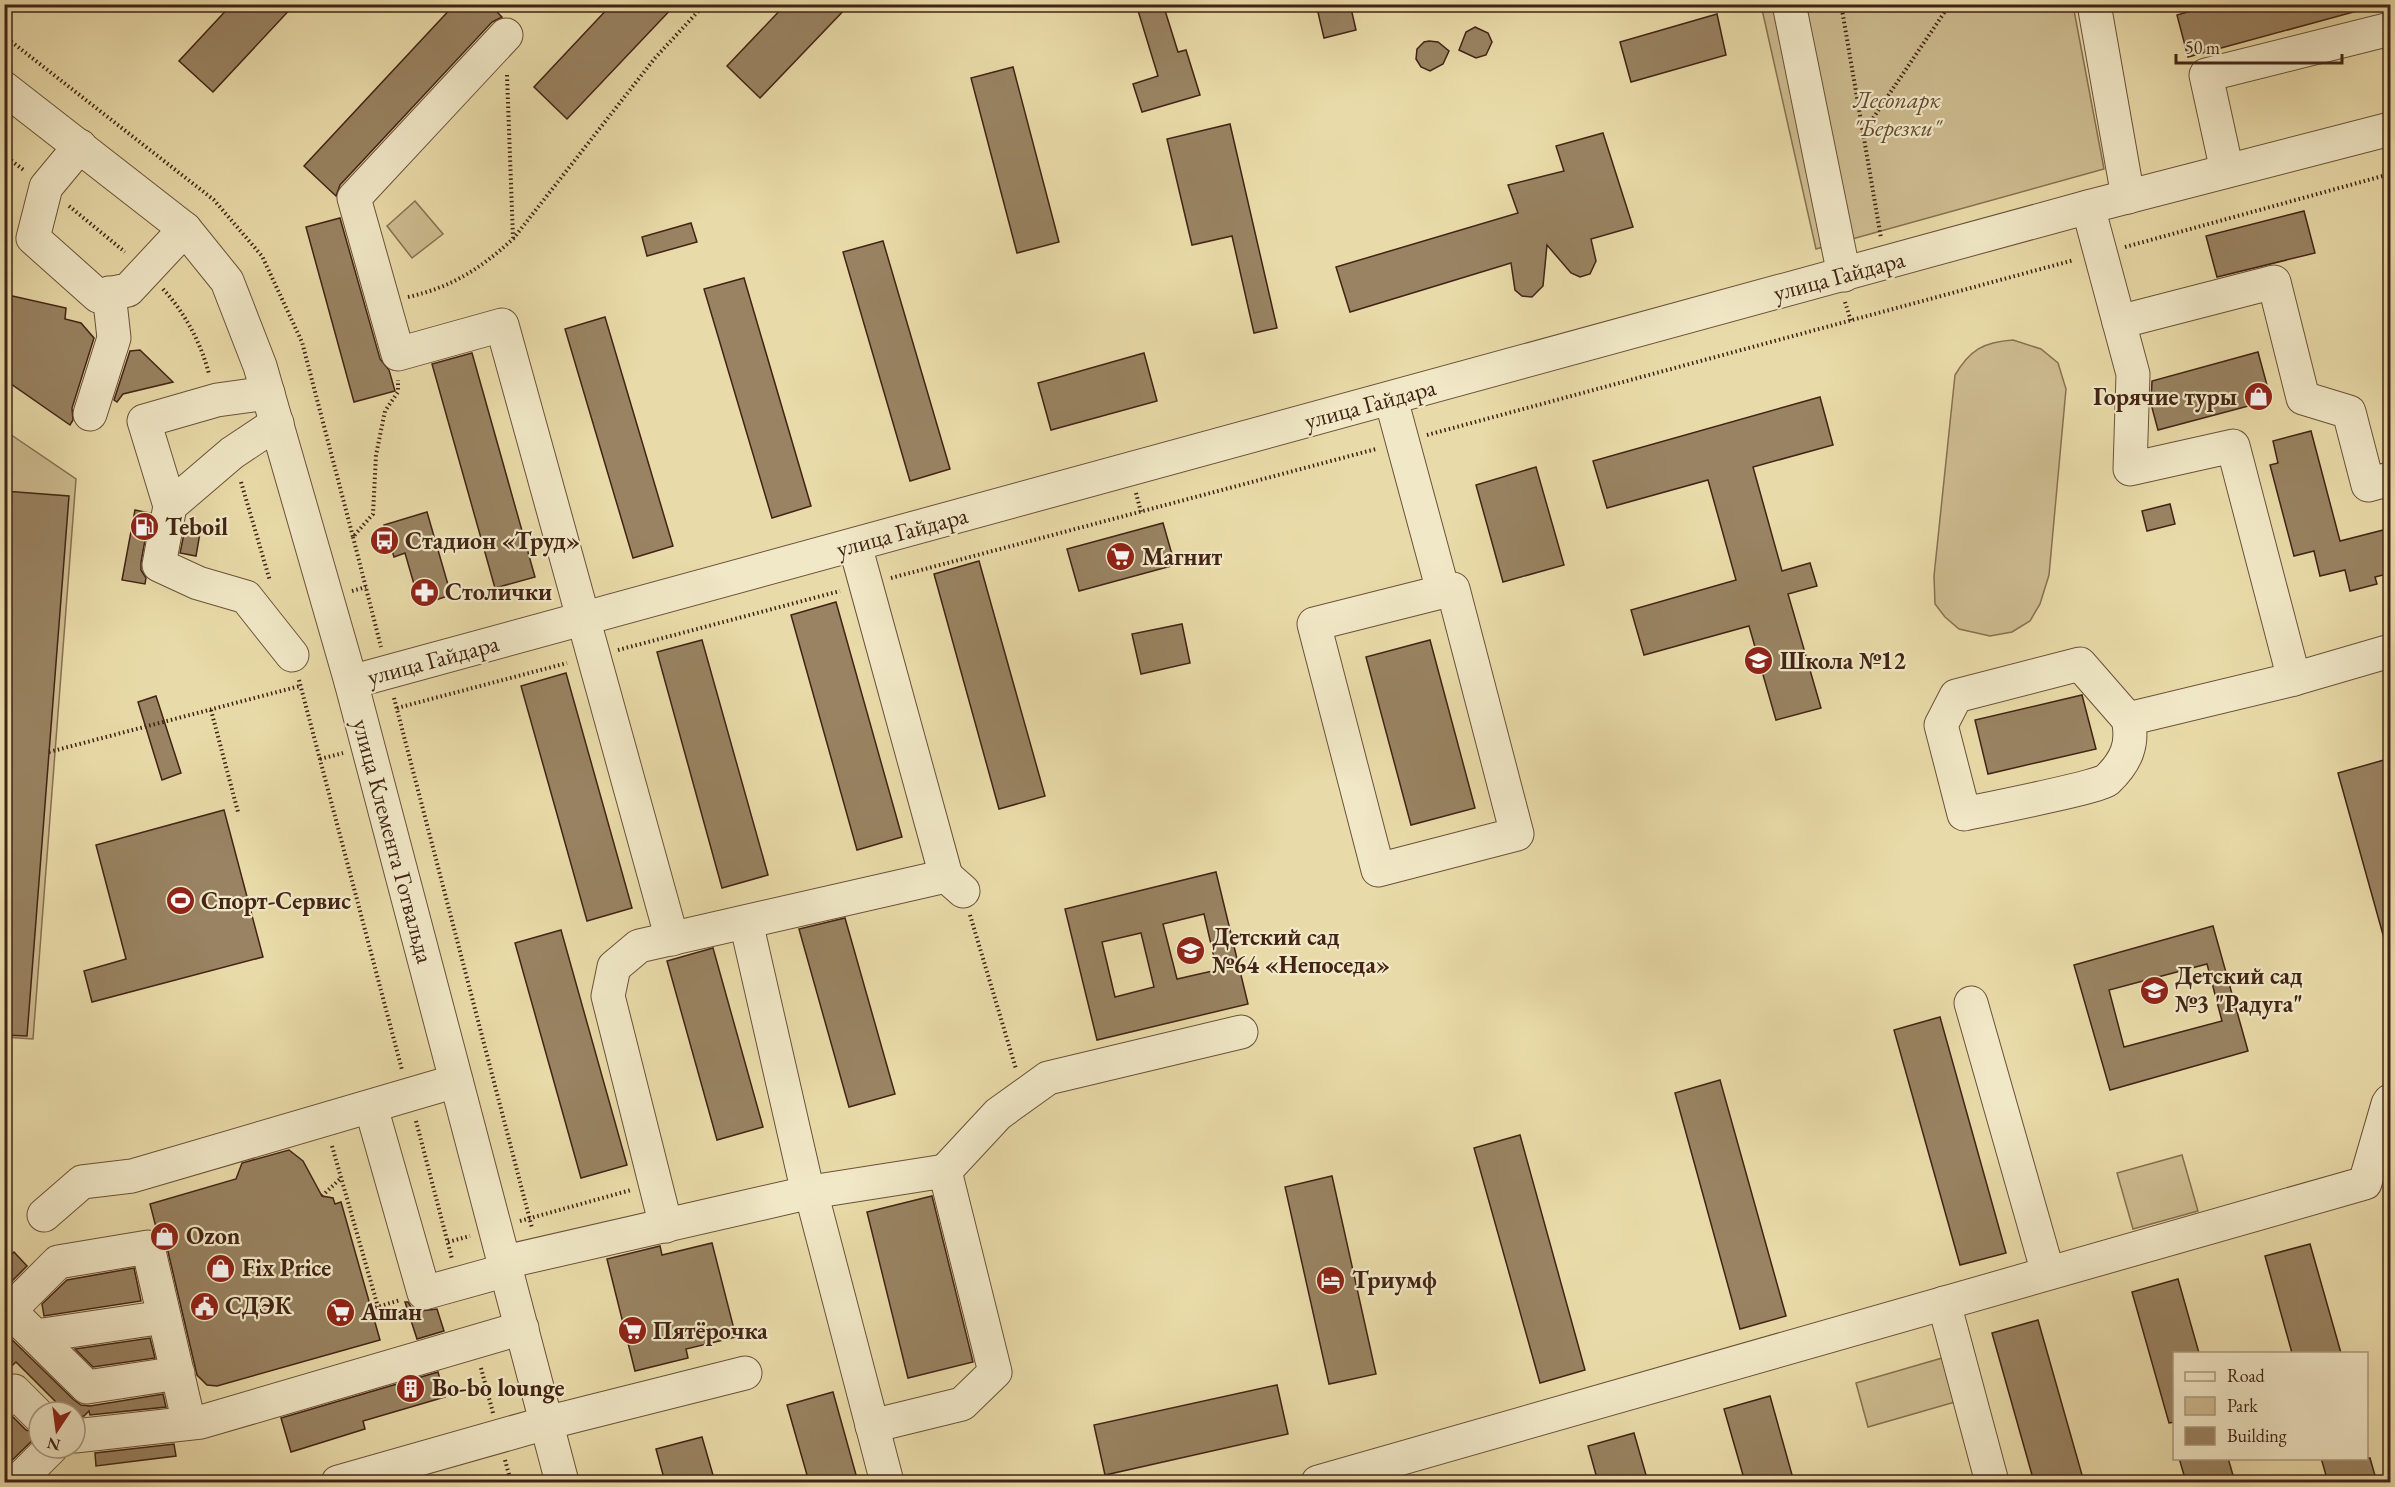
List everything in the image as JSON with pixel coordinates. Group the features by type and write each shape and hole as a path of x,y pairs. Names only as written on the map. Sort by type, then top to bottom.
{"street":[{"path":"1790,4 1844,275"},
{"path":"2094,4 2128,197"},
{"path":"2227,171 2206,75 2391,29"},
{"path":"506,35 354,198 398,354 502,325 672,939"},
{"name":"улица Клемента Готвальда","path":"4,88 185,229 227,281 260,366 273,408 351,682 562,1482"},
{"name":"улица Гайдара","path":"351,682 2088,207 2391,129"},
{"path":"80,146 46,187 33,238 98,296 128,290 185,229"},
{"path":"2088,207 2133,374 2130,469 2233,446 2295,679"},
{"path":"2119,322 2274,282 2303,398 2349,412 2368,485 2391,479"},
{"path":"90,414 114,338 109,293"},
{"path":"1390,399 1443,591"},
{"path":"273,408 217,400 144,421 170,506 159,565 198,583 246,597 292,655"},
{"path":"170,506 232,453 273,408"},
{"path":"666,1226 608,996 614,967 639,946 746,922 955,884 855,545"},
{"path":"1453,589 1516,834 1378,870 1314,624 1443,591 1453,589"},
{"path":"2128,719 2295,679 2391,651"},
{"path":"2080,664 2128,719 2129,752 2105,782 1964,814 1941,725 1956,696 2080,664"},
{"path":"746,922 809,1193 887,1482"},
{"path":"1971,1003 2048,1273"},
{"path":"371,1107 424,1293 538,1255 809,1193 945,1171 998,1114 1048,1078 1241,1032"},
{"path":"44,1215 82,1182 132,1176 304,1133 371,1107 456,1081"},
{"path":"1318,1482 2365,1183 2388,1104 2391,1101"},
{"path":"872,1426 962,1404 995,1372 945,1171"},
{"path":"5,1314 58,1262 148,1246 189,1424"},
{"path":"1944,1303 1992,1482"},
{"path":"5,1314 15,1316 87,1387 178,1373"},
{"path":"36,1336 164,1317"},
{"path":"87,1435 201,1422 522,1328"},
{"path":"338,1482 546,1423 745,1373"},
{"path":"4,1401 14,1391 27,1404"},
{"path":"17,1482 39,1460"}],"path":[{"path":"384,303 437,291 485,264 513,239 655,58 705,4"},
{"path":"908,4 908,11"},
{"path":"1841,4 1881,242"},
{"path":"1863,133 1950,4"},
{"path":"506,35 513,239"},
{"path":"232,453 272,588"},
{"path":"353,537 538,1255"},
{"path":"292,655 459,1283"},
{"path":"49,752 300,686"},
{"path":"211,710 238,812"},
{"path":"955,884 1024,1096"},
{"path":"304,1133 341,1178 378,1307"},
{"path":"322,1196 341,1178"},
{"path":"447,1242 655,1183"},
{"path":"474,1342 511,1482"}],"green space":[{"name":"Лесопарк \"Березки\"","path":"1761,5 2073,5 2104,169 1816,249"},
{"path":"415,201 443,234 412,258 387,226"},
{"path":"2013,340 2041,349 2058,363 2066,389 2049,575 2040,604 2030,621 2012,632 1990,636 1959,629 1945,617 1935,604 1934,576 1955,375 1966,359 1978,349 1985,345"},
{"path":"4,430 76,479 33,1039 4,1037"},
{"path":"2182,1155 2198,1211 2133,1229 2117,1173"},
{"path":"1949,1356 1962,1400 1868,1427 1856,1383"}],"building":[{"path":"232,4 295,4 213,92 179,61"},
{"path":"455,4 489,4 502,17 492,22 340,185 336,196 304,166"},
{"path":"612,4 676,4 567,119 534,87"},
{"path":"786,4 850,4 760,98 727,66"},
{"path":"1136,4 1163,4 1178,52 1186,50 1200,95 1142,112 1133,84 1158,76"},
{"path":"1316,4 1350,4 1356,30 1324,38"},
{"path":"2216,4 2361,4 2361,10 2188,57 2177,15"},
{"path":"1717,14 1726,55 1631,82 1620,42"},
{"path":"1475,27 1488,33 1492,42 1486,55 1476,58 1459,50 1466,32"},
{"path":"1424,42 1438,42 1449,51 1443,64 1430,71 1421,67 1416,59 1417,49"},
{"path":"1013,67 1059,242 1017,253 971,78"},
{"path":"1230,124 1277,328 1254,333 1232,236 1192,245 1167,139"},
{"path":"1603,133 1633,227 1591,239 1596,261 1590,274 1580,277 1571,273 1547,245 1543,286 1532,297 1522,296 1515,290 1511,263 1350,312 1336,267 1518,213 1508,185 1564,171 1556,146"},
{"path":"2304,211 2315,253 2217,277 2206,236"},
{"path":"340,218 380,359 389,370 395,391 354,402 306,227"},
{"path":"691,223 697,242 647,256 642,237"},
{"path":"883,241 950,469 910,481 843,252"},
{"path":"744,278 811,506 772,518 704,289"},
{"path":"8,295 66,308 65,319 81,323 94,338 72,408 73,420 70,425 4,379 4,312"},
{"path":"605,317 673,546 633,558 565,329"},
{"path":"140,350 173,382 123,394 117,402 114,400 130,351"},
{"path":"2258,352 2271,400 2158,430 2151,404 2152,381"},
{"path":"472,353 535,577 495,588 432,364"},
{"path":"1144,353 1157,401 1051,430 1038,383"},
{"path":"1820,397 1833,445 1753,467 1782,571 1810,563 1817,586 1788,594 1821,708 1776,720 1749,626 1644,655 1631,610 1736,580 1708,480 1607,508 1593,461"},
{"path":"2311,431 2340,541 2391,528 2391,573 2375,577 2377,584 2350,591 2345,570 2320,576 2314,551 2294,556 2270,465 2278,463 2273,441"},
{"path":"1536,467 1564,565 1503,582 1476,485"},
{"path":"4,491 69,496 27,1036 4,1035"},
{"path":"2170,504 2175,524 2147,531 2142,511"},
{"path":"135,510 150,513 141,562 141,570 146,578 145,584 122,580"},
{"path":"427,512 451,595 420,605 405,553 394,557 384,525"},
{"name":"Магнит","path":"1163,523 1175,565 1079,591 1067,549"},
{"path":"186,524 201,527 196,556 180,553"},
{"path":"979,561 1045,796 999,809 934,574"},
{"path":"836,602 902,837 857,850 791,615"},
{"path":"1182,624 1190,663 1141,674 1132,634"},
{"path":"702,640 768,875 722,888 657,652"},
{"path":"1430,640 1475,808 1411,825 1366,657"},
{"path":"566,673 632,908 587,921 521,686"},
{"path":"2082,695 2096,749 1988,774 1975,720"},
{"path":"156,696 181,773 162,780 138,702"},
{"path":"2384,760 2391,785 2391,941 2385,942 2338,773"},
{"name":"Спорт-Сервис","path":"224,810 263,957 92,1002 84,971 126,959 96,845"},
{"path":"1216,872 1248,1004 1097,1040 1065,909","holes":["1204,914 1217,970 1177,979 1163,924","1141,933 1154,987 1115,997 1102,942"]},
{"path":"845,918 895,1094 849,1107 799,929"},
{"path":"2213,926 2248,1051 2110,1090 2074,965","holes":["2207,964 2222,1021 2124,1047 2109,990"]},
{"path":"561,930 627,1165 581,1178 515,943"},
{"path":"713,948 763,1127 717,1140 667,961"},
{"path":"1940,1017 2006,1253 1960,1265 1894,1030"},
{"path":"1720,1080 1786,1316 1740,1329 1675,1093"},
{"path":"1520,1135 1585,1370 1540,1383 1474,1148"},
{"path":"289,1150 303,1161 322,1196 333,1198 335,1204 341,1202 380,1340 217,1386 207,1385 197,1375 166,1243 157,1231 150,1204 236,1179 242,1163"},
{"path":"1332,1176 1376,1374 1329,1384 1285,1187"},
{"path":"932,1196 973,1362 908,1378 867,1212"},
{"path":"712,1243 736,1337 686,1349 688,1358 635,1371 607,1259 660,1246 662,1255"},
{"path":"2310,1244 2341,1352 2292,1352 2265,1256"},
{"path":"14,1252 27,1266 4,1289 4,1261"},
{"path":"134,1268 141,1301 44,1316 42,1304 67,1280"},
{"path":"2178,1279 2199,1352 2173,1352 2173,1422 2169,1423 2132,1292"},
{"path":"405,1302 420,1311 437,1309 444,1331 417,1339"},
{"path":"2038,1320 2084,1482 2034,1482 1992,1333"},
{"path":"4,1332 74,1400 54,1400 16,1362 4,1373"},
{"path":"150,1338 155,1358 93,1367 75,1349"},
{"path":"438,1372 445,1397 363,1421 365,1429 291,1452 281,1418"},
{"path":"1277,1385 1288,1434 1105,1475 1094,1425"},
{"path":"833,1392 858,1482 809,1482 787,1405"},
{"path":"163,1394 166,1407 90,1415 89,1411 87,1413 87,1406"},
{"path":"1770,1396 1794,1482 1745,1482 1724,1409"},
{"path":"13,1417 27,1430 27,1446 4,1468 4,1419"},
{"path":"1634,1433 1648,1482 1598,1482 1588,1446"},
{"path":"702,1437 715,1482 665,1482 656,1449"},
{"path":"174,1444 176,1456 96,1466 95,1453"},
{"path":"2370,1458 2376,1479 2364,1482 2328,1482 2322,1460 2368,1460"},
{"path":"2180,1460 2229,1460 2235,1482 2186,1482"}],"place":[{"name":"Горячие туры","path":"2258,397"},
{"name":"Teboil","path":"144,527"},
{"name":"Стадион «Труд»","path":"384,541"},
{"name":"Магнит","path":"1121,557"},
{"name":"Столички","path":"424,592"},
{"name":"Школа №12","path":"1759,661"},
{"name":"Спорт-Сервис","path":"180,901"},
{"name":"Детский сад №64 «Непоседа»","path":"1191,951"},
{"name":"Детский сад №3 \"Радуга\"","path":"2154,990"},
{"name":"Ozon","path":"165,1236"},
{"name":"Fix Price","path":"221,1268"},
{"name":"Триумф","path":"1331,1280"},
{"name":"СДЭК","path":"204,1306"},
{"name":"Ашан","path":"340,1312"},
{"name":"Пятёрочка","path":"632,1331"},
{"name":"Bo-bo lounge","path":"411,1388"}]}
